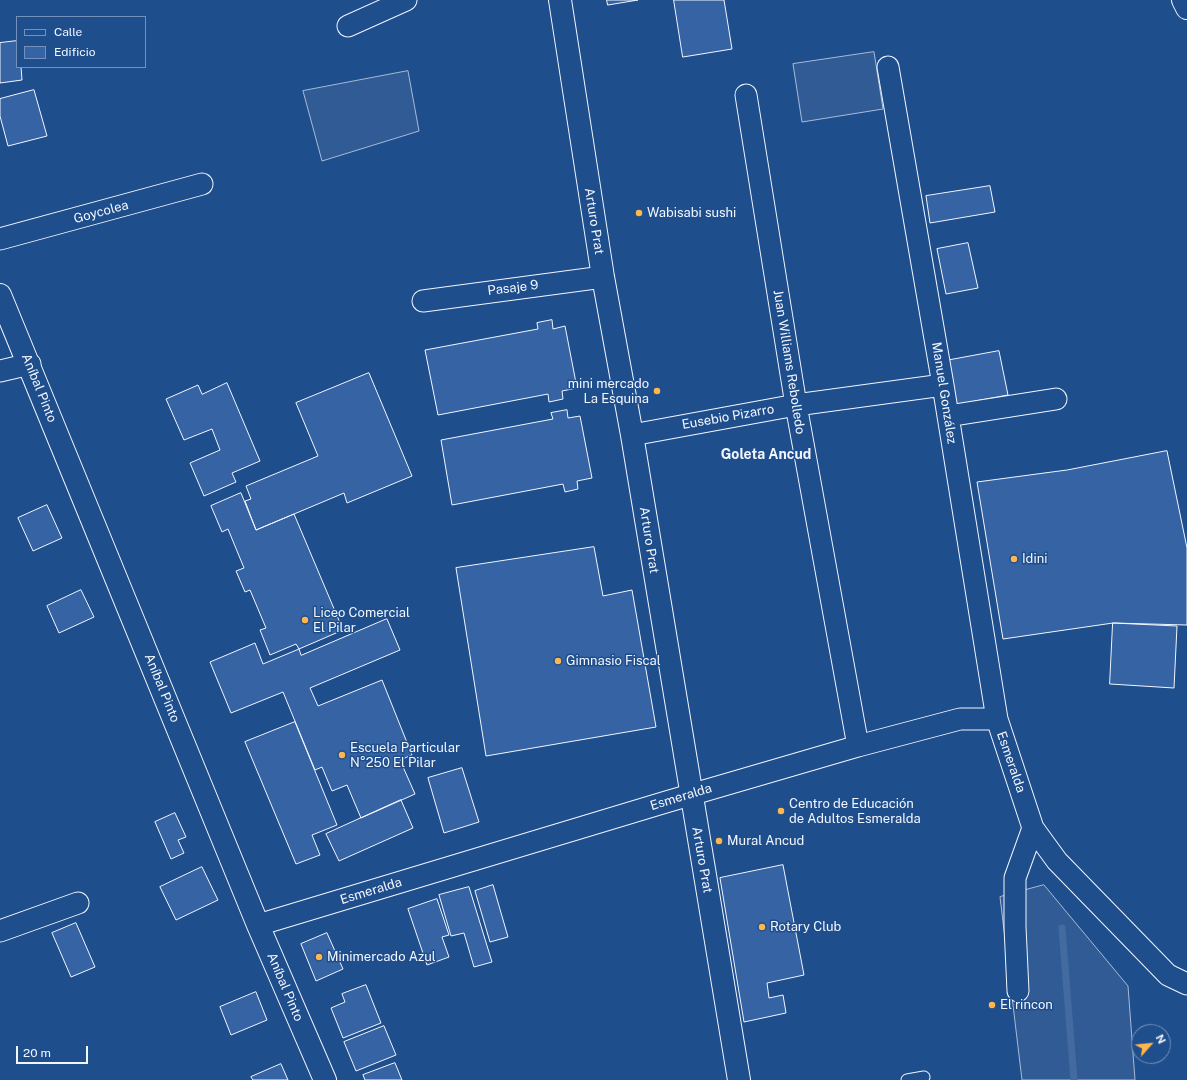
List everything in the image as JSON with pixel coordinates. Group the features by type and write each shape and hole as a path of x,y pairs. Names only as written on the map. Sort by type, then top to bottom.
{"main road":[{"name":"Arturo Prat","path":"560,0 603,277 632,435 739,1080"},
{"path":"1183,0 1187,8"},
{"name":"Aníbal Pinto","path":"0,295 30,364 258,925 325,1080"}],"street":[{"path":"348,26 406,0"},
{"name":"Manuel González","path":"888,67 943,385 997,719"},
{"name":"Juan Williams Rebolledo","path":"746,95 796,405 858,746"},
{"name":"Goycolea","path":"0,239 202,184"},
{"name":"Pasaje 9","path":"423,301 603,277"},
{"path":"0,371 30,364"},
{"name":"Eusebio Pizarro","path":"632,435 796,405 943,385"},
{"path":"948,416 1056,399"},
{"name":"Esmeralda","path":"258,925 691,794 858,746 960,719 997,719 1033,828 1057,862 1127,935 1168,975 1187,984"},
{"path":"1018,991 1015,927 1015,878 1033,828"},
{"path":"0,932 78,903"}],"lane":[{"path":"907,1080 924,1077"}],"shaded area":[{"path":"874,52 883,109 802,122 793,64"},
{"path":"408,71 419,131 322,161 303,91"},
{"path":"1044,885 1128,986 1131,1026 1131,1064 1134,1064 1135,1080 1022,1080 1000,897"}],"building":[{"path":"607,0 638,0 608,5"},
{"path":"674,0 724,0 732,49 683,57"},
{"path":"16,41 16,68 21,68 22,80 0,83 0,43"},
{"path":"34,90 47,136 8,146 0,116 0,99"},
{"path":"990,186 995,212 930,223 926,196"},
{"path":"968,243 978,288 946,294 937,249"},
{"path":"552,320 553,329 565,326 577,388 562,391 563,399 549,402 548,394 438,415 425,350 538,329 537,323"},
{"path":"999,351 1008,395 954,405 945,361"},
{"path":"369,373 412,476 347,503 344,493 256,530 245,501 251,499 246,486 318,456 296,403"},
{"path":"227,383 260,461 232,473 236,482 204,496 190,463 220,450 212,429 184,440 166,399 198,385 202,394"},
{"path":"567,410 568,418 580,416 592,478 577,481 578,489 565,492 563,484 452,505 441,440 553,419 551,413"},
{"path":"1167,451 1187,548 1187,625 1113,623 1003,639 977,482 1067,470"},
{"path":"241,493 256,530 294,514 343,630 299,649 296,644 270,655 260,630 266,628 250,590 245,592 236,571 244,568 228,529 222,532 211,506"},
{"path":"47,505 62,538 33,551 18,518"},
{"name":"Gimnasio Fiscal","path":"594,547 603,596 632,590 656,727 486,756 456,568"},
{"path":"81,590 94,617 59,633 47,606"},
{"path":"387,619 400,650 310,688 318,706 382,680 412,755 400,760 415,794 361,818 347,785 332,791 322,767 315,770 283,692 231,713 210,662 255,643 263,664 299,649 301,655"},
{"path":"1113,623 1177,626 1174,688 1110,684"},
{"path":"295,722 337,825 312,835 320,855 296,864 245,742"},
{"path":"462,768 479,822 444,833 428,778"},
{"path":"401,800 413,828 339,861 326,834"},
{"path":"175,813 186,837 178,840 184,853 171,859 155,822"},
{"name":"Rotary Club","path":"783,865 804,975 767,983 769,998 783,995 786,1013 744,1022 720,878"},
{"path":"202,867 218,900 176,920 160,887"},
{"path":"493,885 508,937 490,942 475,891"},
{"path":"469,887 492,962 474,967 464,933 451,936 439,895"},
{"path":"437,899 449,935 442,937 449,957 427,965 408,909"},
{"path":"76,923 95,967 71,977 52,933"},
{"path":"327,933 343,969 316,981 301,944"},
{"path":"366,985 381,1023 343,1038 331,1008 345,1002 342,994"},
{"path":"256,992 267,1020 231,1035 220,1007"},
{"path":"384,1026 396,1055 356,1071 344,1042"},
{"path":"395,1063 402,1080 365,1080 363,1075"},
{"path":"281,1064 288,1080 253,1080 251,1077"}],"waterway":[{"path":"1062,928 1074,1080"}],"place":[{"name":"Wabisabi sushi","path":"639,213"},
{"name":"mini mercado La Esquina","path":"657,391"},
{"name":"Idini","path":"1014,559"},
{"name":"Liceo Comercial El Pilar","path":"305,620"},
{"name":"Gimnasio Fiscal","path":"558,661"},
{"name":"Escuela Particular N°250 El Pilar","path":"342,755"},
{"name":"Centro de Educación de Adultos Esmeralda","path":"781,811"},
{"name":"Mural Ancud","path":"719,841"},
{"name":"Rotary Club","path":"762,927"},
{"name":"Minimercado Azul","path":"319,957"},
{"name":"El rincon","path":"992,1005"}],"district":[{"name":"Goleta Ancud","path":"766,455"}]}
